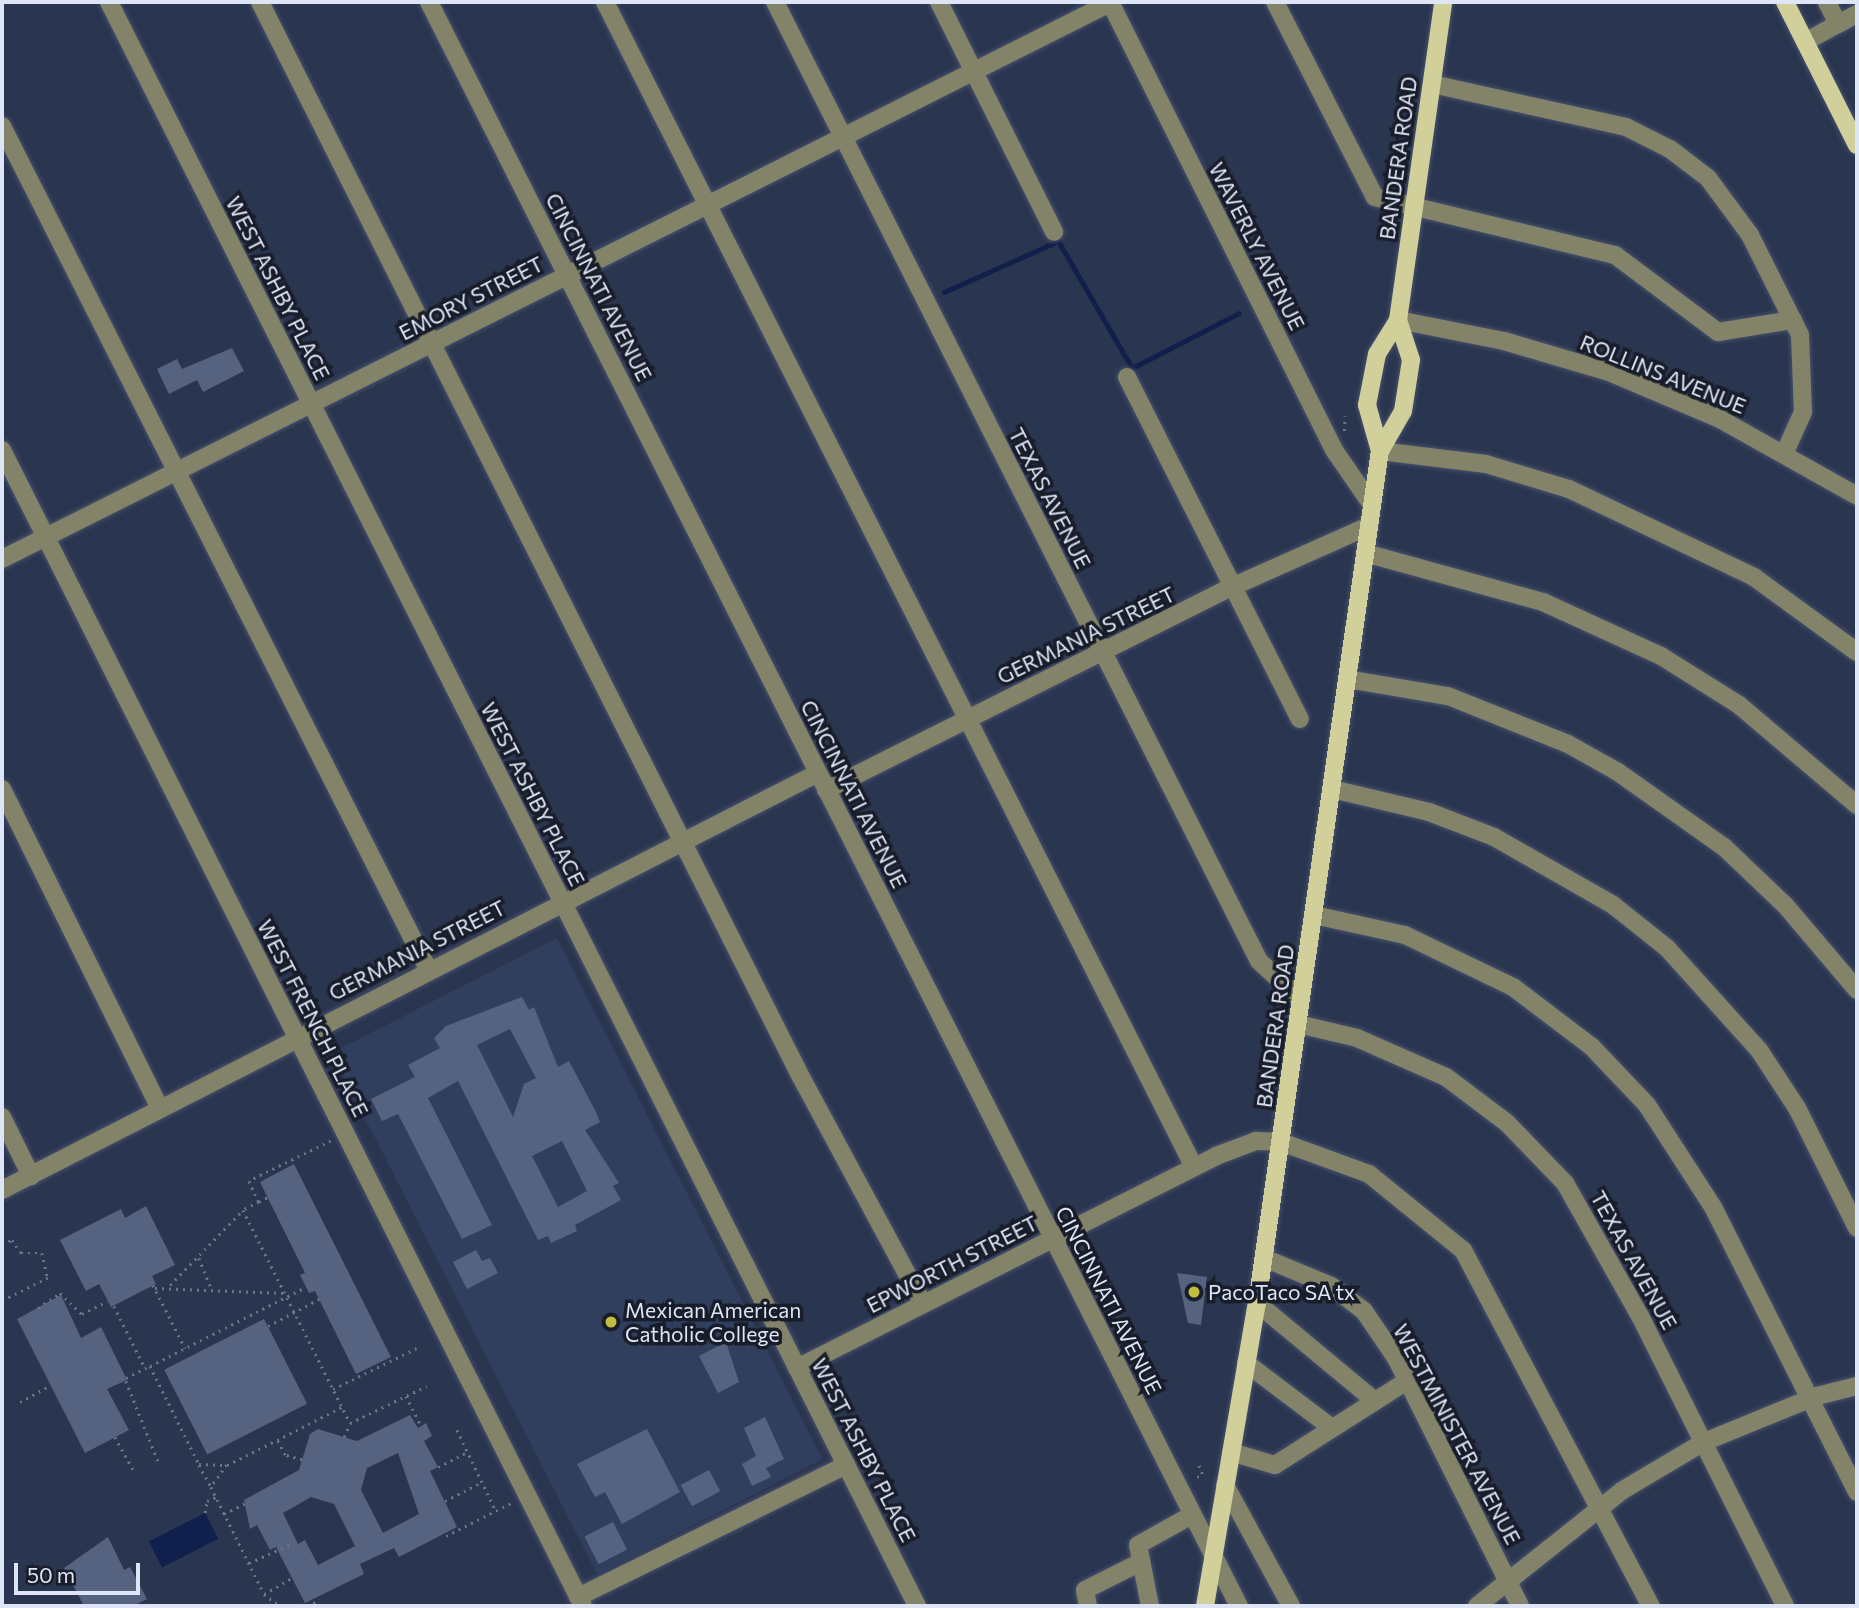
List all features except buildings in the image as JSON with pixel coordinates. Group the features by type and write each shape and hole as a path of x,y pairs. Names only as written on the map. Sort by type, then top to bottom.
{"main road":[{"name":"BANDERA ROAD","path":"1380,451 1367,405 1377,354 1398,320 1443,2"},
{"path":"1785,2 1857,145"},
{"name":"BANDERA ROAD","path":"1205,1606 1264,1258 1380,451 1403,411 1411,360 1398,320"}],"street":[{"name":"WEST ASHBY PLACE","path":"108,2 917,1606"},
{"path":"260,2 685,839 800,1077 923,1304"},
{"name":"CINCINNATI AVENUE","path":"429,2 1239,1606"},
{"path":"605,2 1194,1167"},
{"name":"TEXAS AVENUE","path":"775,2 1259,961 1301,1000"},
{"path":"939,2 1054,232"},
{"name":"EMORY STREET","path":"2,559 1111,2"},
{"name":"WAVERLY AVENUE","path":"1111,2 1334,450 1372,505"},
{"path":"1275,2 1375,197 1615,256 1718,332 1793,320"},
{"path":"1827,2 1838,24"},
{"path":"1805,42 1857,15"},
{"path":"1432,84 1603,120 1670,149 1708,178 1738,216 1793,320 1806,386 1803,412 1785,452"},
{"path":"2,127 428,970"},
{"name":"ROLLINS AVENUE","path":"1398,320 1504,341 1609,372 1785,452 1857,496"},
{"path":"1127,377 1300,719"},
{"name":"WEST FRENCH PLACE","path":"2,450 581,1602"},
{"path":"1380,451 1486,464 1569,489 1755,577 1857,652"},
{"name":"GERMANIA STREET","path":"826,790 1234,586 1369,526"},
{"path":"1365,553 1543,602 1661,656 1739,705 1857,805"},
{"path":"1347,679 1448,696 1568,744 1618,772 1724,847 1785,905 1857,990"},
{"name":"GERMANIA STREET","path":"2,1190 297,1036 818,773"},
{"path":"2,789 160,1109"},
{"path":"1332,789 1429,812 1494,836 1613,905 1667,948 1759,1050 1797,1108 1857,1228"},
{"path":"1314,915 1405,935 1453,955 1513,987 1592,1046 1677,1147 1857,1492"},
{"name":"TEXAS AVENUE","path":"1298,1024 1357,1038 1446,1077 1538,1152 1588,1218 1785,1606"},
{"path":"2,1117 31,1176"},
{"path":"1281,1142 1369,1174 1463,1250 1601,1506 1651,1606"},
{"name":"EPWORTH STREET","path":"797,1368 1194,1167 1244,1144 1281,1142"},
{"name":"WESTMINISTER AVENUE","path":"1264,1258 1302,1270 1350,1299 1408,1381 1520,1606"},
{"path":"1257,1303 1374,1400"},
{"path":"1246,1363 1332,1428"},
{"path":"1231,1452 1275,1465 1408,1381"},
{"path":"1477,1606 1601,1506 1704,1442 1810,1398 1857,1386"},
{"path":"581,1602 846,1465"},
{"path":"1225,1485 1291,1606"},
{"path":"1150,1606 1138,1545 1192,1515"},
{"path":"1088,1606 1084,1590 1141,1562"}],"path":[{"path":"259,1202 249,1181 346,1133"},
{"path":"167,1287 243,1210 268,1197"},
{"path":"243,1210 350,1423"},
{"path":"2,1244 12,1240 21,1253 41,1253 48,1278 14,1289 2,1301"},
{"path":"199,1257 211,1287"},
{"path":"185,1348 154,1287 211,1287 250,1295 286,1295"},
{"path":"158,1461 126,1379 306,1287"},
{"path":"37,1308 60,1293 82,1314 107,1301"},
{"path":"268,1326 319,1300"},
{"path":"114,1306 145,1368"},
{"path":"333,1389 417,1348"},
{"path":"2,1355 2,1368"},
{"path":"150,1366 264,1594 280,1606"},
{"path":"20,1402 51,1385"},
{"path":"344,1437 350,1423 427,1386"},
{"path":"406,1396 421,1426"},
{"path":"211,1487 227,1465 342,1407"},
{"path":"457,1430 496,1511"},
{"path":"115,1437 135,1473"},
{"path":"277,1440 285,1455 302,1460"},
{"path":"438,1467 466,1453"},
{"path":"1197,1461 1197,1477"},
{"path":"198,1464 227,1465"},
{"path":"445,1502 482,1482"},
{"path":"446,1536 527,1496"},
{"path":"205,1513 207,1501 216,1497"},
{"path":"224,1514 246,1503"},
{"path":"248,1563 293,1543"},
{"path":"264,1594 292,1578"},
{"path":"307,1606 320,1600"}],"shaded area":[{"name":"Mexican American Catholic College","path":"557,938 823,1459 597,1574 332,1053"},
{"path":"205,1513 218,1539 162,1567 149,1542"}],"waterway":[{"path":"944,292 1058,241 1132,368 1239,313"}],"place":[{"name":"PacoTaco SA tx","path":"1194,1292"},
{"name":"Mexican American Catholic College","path":"611,1322"}]}
